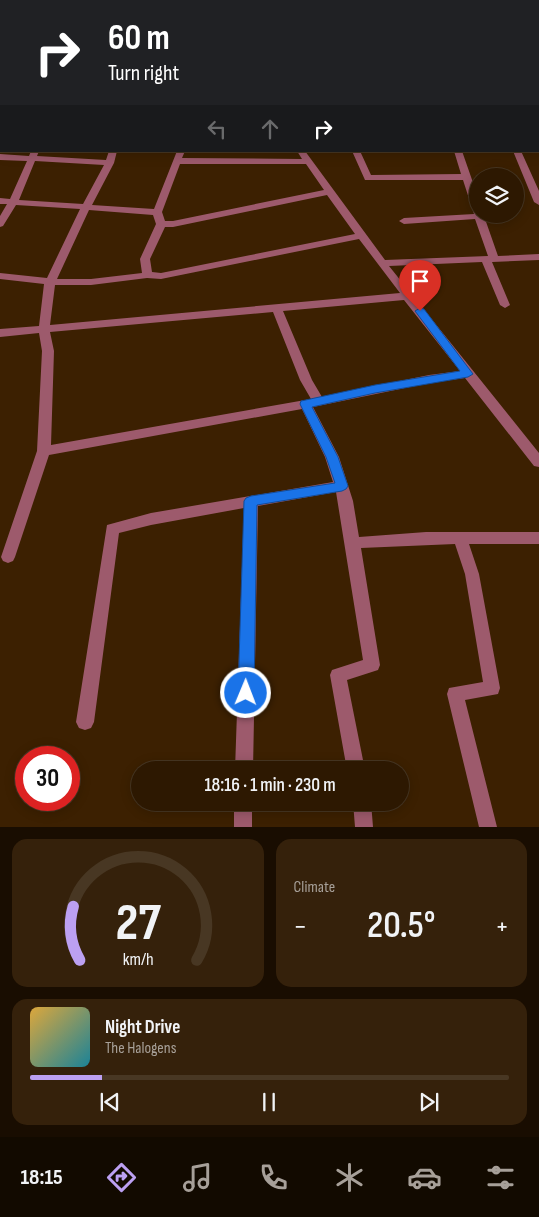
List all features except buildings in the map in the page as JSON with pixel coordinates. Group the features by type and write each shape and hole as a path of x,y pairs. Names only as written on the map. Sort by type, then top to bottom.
{"street":[{"path":"8,557 44,451 48,350 44,329 50,282 86,207 110,163 113,152"},
{"path":"356,152 368,178 465,177"},
{"path":"458,152 469,188"},
{"path":"517,152 539,202"},
{"path":"0,157 34,155 110,163"},
{"path":"0,224 13,202 34,155"},
{"path":"146,275 146,259 161,224 157,212 180,156 274,162 305,156 329,192 408,296 539,462"},
{"path":"161,224 329,192"},
{"path":"0,201 157,212"},
{"path":"404,222 469,215"},
{"path":"480,223 505,306"},
{"path":"0,276 50,282 116,281 146,275 161,276 362,235"},
{"path":"383,263 539,258"},
{"path":"0,333 408,296"},
{"path":"277,309 306,380 312,403 346,501 372,665 338,675 354,761"},
{"path":"44,451 312,403 375,389 468,374"},
{"path":"85,722 112,529 151,519 342,486"},
{"path":"244,761 251,501"},
{"path":"353,543 460,538 539,538"},
{"path":"460,538 472,574 492,688 455,694 488,827"},
{"path":"243,827 244,811"},
{"path":"363,811 364,827"}],"route":[{"path":"246,693 251,501 342,486 332,457 305,404 429,379 468,374 420,311"}]}
